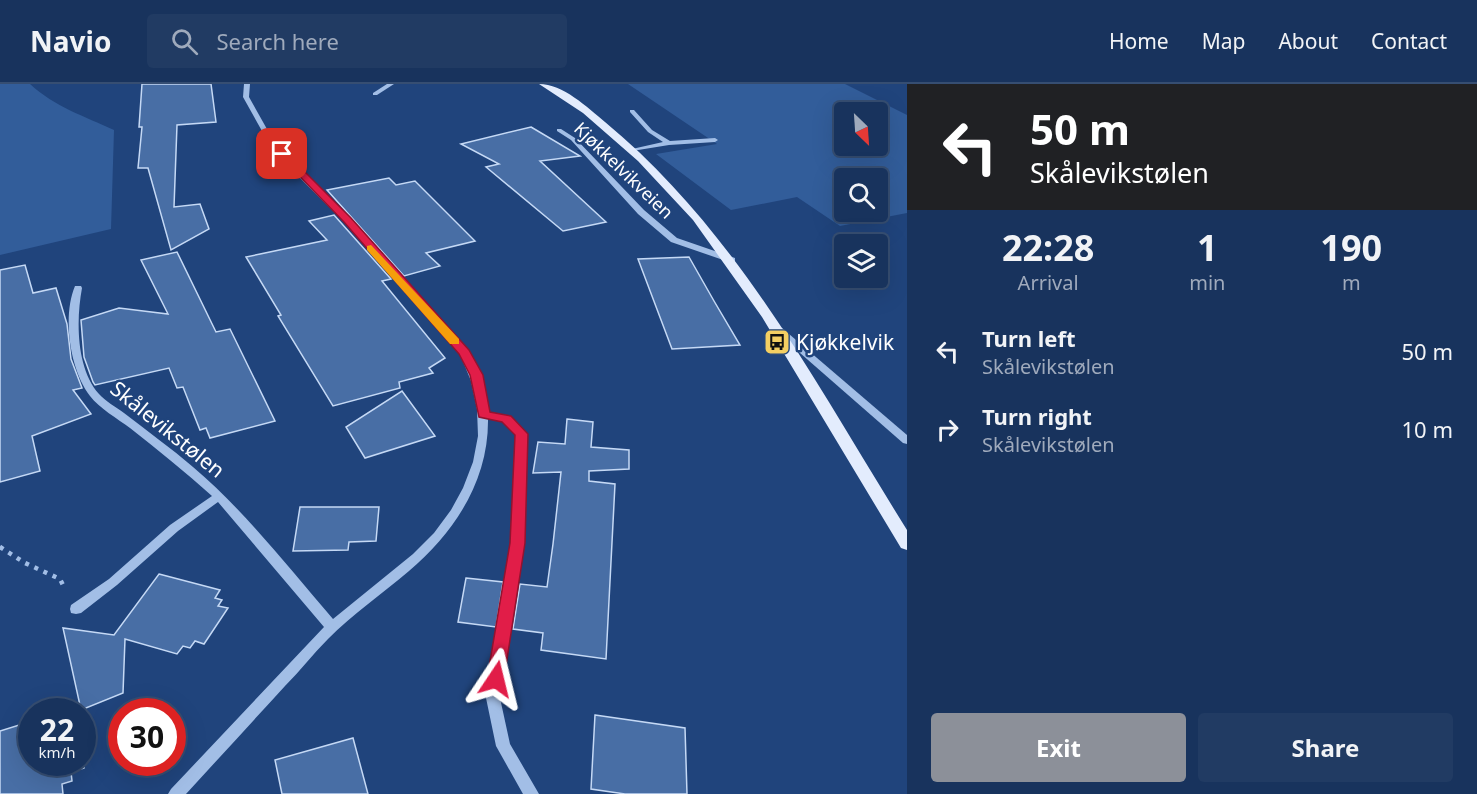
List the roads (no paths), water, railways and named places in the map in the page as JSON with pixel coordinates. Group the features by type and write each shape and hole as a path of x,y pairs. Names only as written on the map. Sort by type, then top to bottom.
{"main road":[{"name":"Kjøkkelvikveien","path":"543,84 577,104 634,150 695,214 733,260 907,544"}],"street":[{"path":"176,794 332,627 418,556 461,505 481,458 484,414 476,375 464,353 347,220 300,175 269,139 246,97 247,84"},
{"path":"375,94 391,84"},
{"path":"632,111 650,131 669,143"},
{"name":"Kjøkkelvikveien","path":"559,130 573,139 640,212 674,240 733,260"},
{"name":"Kjøkkelvikveien","path":"634,150 669,143 715,140"},
{"name":"Skålevikstølen","path":"78,288 72,311 76,353 86,382 95,396 188,468 219,496 332,627"},
{"path":"776,327 907,441"},
{"path":"484,414 506,419 522,434 518,543 493,698 503,746 531,794"},
{"name":"Skålevikstølen","path":"76,609 113,582 174,528 219,496"}],"place":[{"name":"Kjøkkelvik","path":"777,342"}]}
